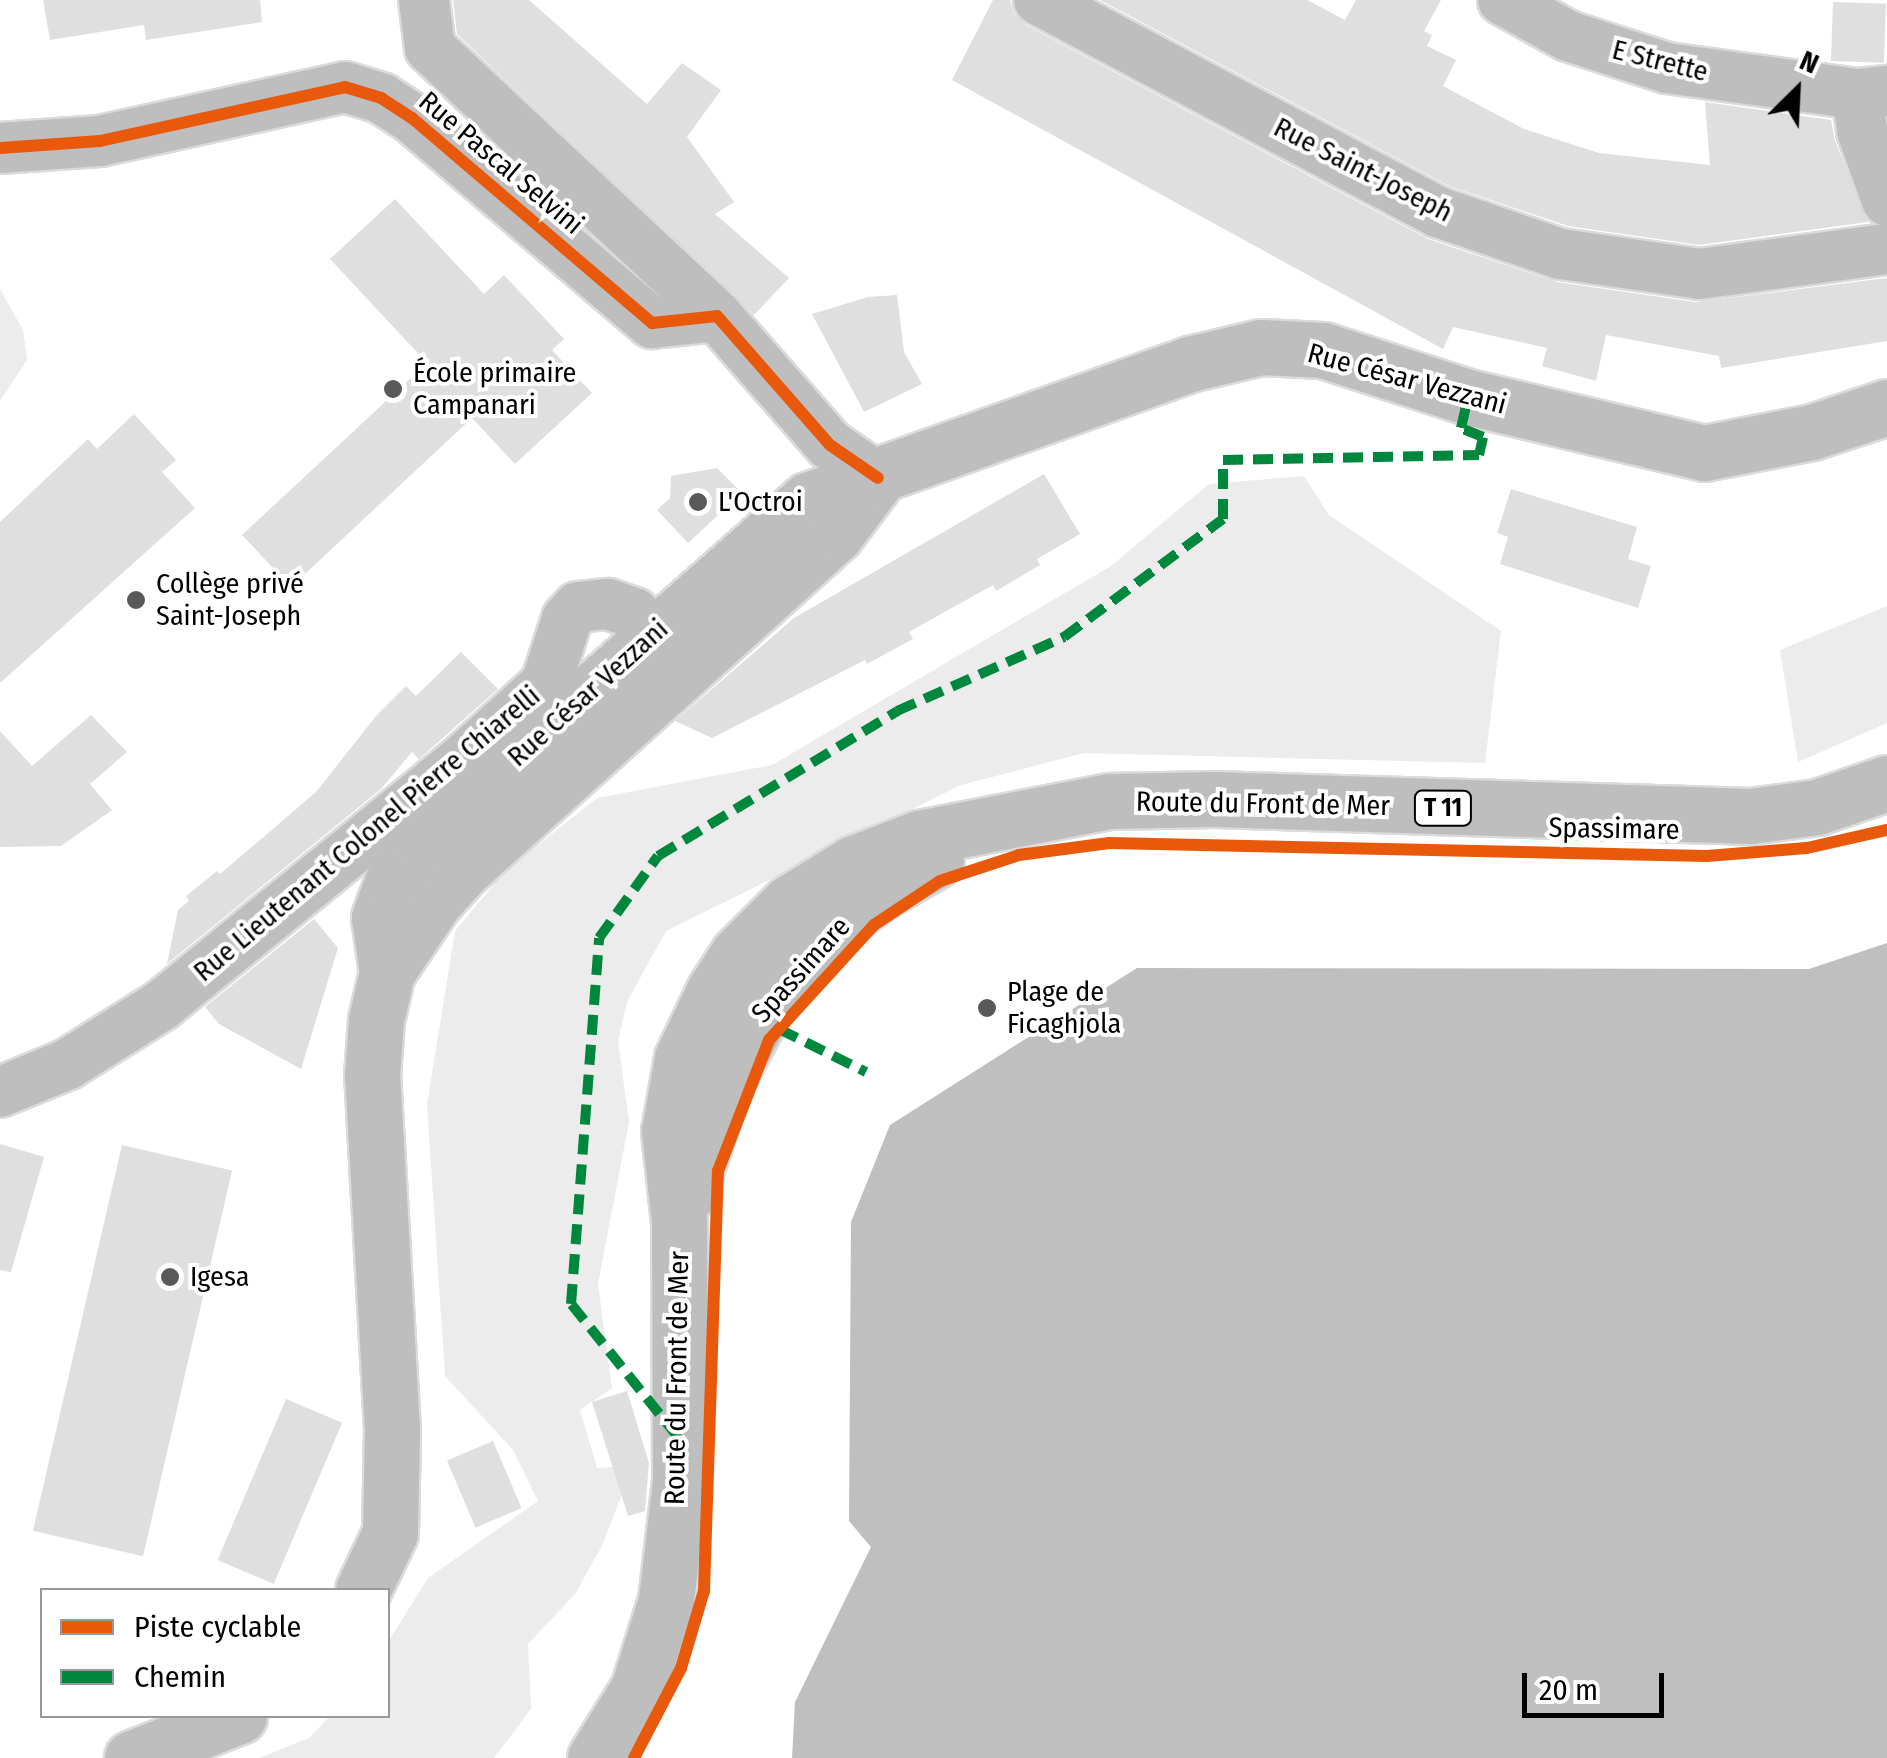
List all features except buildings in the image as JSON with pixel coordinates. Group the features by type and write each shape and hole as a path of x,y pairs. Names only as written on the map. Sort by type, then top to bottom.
{"main road":[{"name":"Rue César Vezzani","path":"364,1588 390,1533 392,1430 372,1076 376,1020 387,972 380,918 392,883 421,842 669,651 836,534 878,478 1189,364 1261,347 1323,350 1468,397 1704,453 1812,432 1887,407"},
{"name":"Route du Front de Mer","path":"595,1758 638,1689 666,1600 680,1481 679,1222 722,1086 779,981 821,934 879,893 997,824 1110,801 1214,799 1750,816 1817,807 1887,783"},
{"path":"132,1758 234,1718"}],"street":[{"path":"424,0 430,48 716,316 830,445 878,478"},
{"name":"Rue Saint-Joseph","path":"1039,0 1438,212 1561,254 1698,274 1887,248"},
{"name":"E Strette","path":"1502,0 1568,36 1667,68 1872,93"},
{"name":"Rue Pascal Selvini","path":"0,148 100,141 344,88 381,98 412,118 652,323 716,316"},
{"path":"1872,93 1862,131 1887,201"},
{"name":"Rue Lieutenant Colonel Pierre Chiarelli","path":"0,1092 68,1064 162,1006 458,764 546,684 567,618 578,607 608,604 634,613 669,651"}],"shaded area":[{"path":"0,289 23,330 27,360 0,401"},
{"path":"1304,476 1329,515 1501,631 1485,763 1084,753 961,785 666,931 627,1002 618,1041 629,1122 598,1284 612,1388 580,1410 597,1468 633,1466 602,1546 575,1594 528,1644 531,1709 494,1758 259,1758 309,1738 328,1718 390,1718 390,1639 428,1578 538,1501 513,1450 445,1376 427,1105 455,931 505,871 597,798 772,765 1111,566 1209,484"},
{"path":"1887,606 1887,723 1798,762 1780,650"},
{"path":"1887,943 1887,1758 792,1758 795,1702 871,1547 849,1521 851,1222 890,1125 1137,968 1809,969"}],"marked path":[{"path":"678,1437 571,1304 599,938 658,856 897,711 1064,637 1223,519 1223,460 1479,455 1483,437 1461,428 1468,397"},
{"path":"779,1029 866,1072"}],"cycle path":[{"path":"0,148 100,141 345,87 381,98 412,118 652,323 717,316 830,445 878,478"},
{"name":"Spassimare","path":"634,1758 681,1668 704,1591 718,1171 769,1040 874,925 940,881 1019,855 1109,843 1707,856 1807,848 1887,830"}],"place":[{"name":"École primaire Campanari","path":"393,389"},
{"name":"L'Octroi","path":"698,502"},
{"name":"Collège privé Saint-Joseph","path":"136,600"},
{"name":"Plage de Ficaghjola","path":"987,1008"},
{"name":"Igesa","path":"170,1277"}]}
